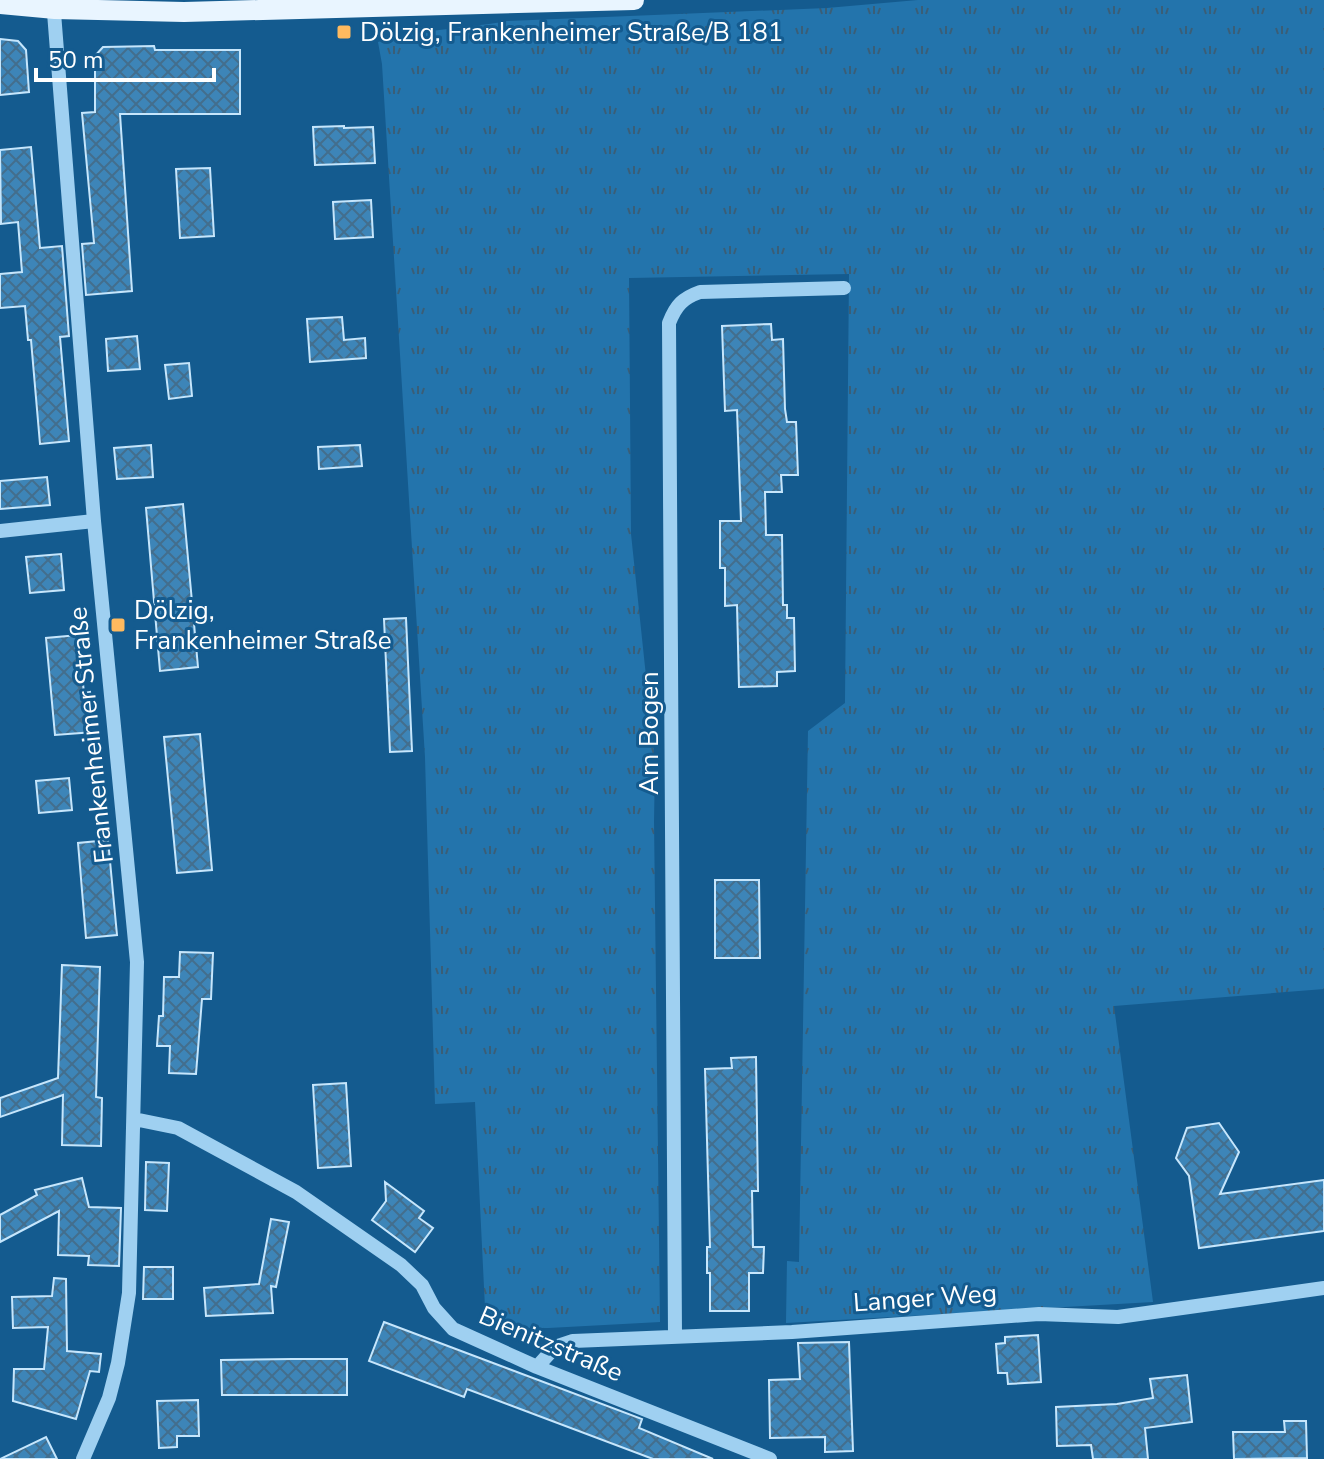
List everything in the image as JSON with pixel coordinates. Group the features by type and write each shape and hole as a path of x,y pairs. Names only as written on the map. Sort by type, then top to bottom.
{"main road":[{"path":"0,4 198,11 634,0"}],"street":[{"name":"Frankenheimer Straße","path":"54,5 94,521 137,962 129,1293 109,1398 83,1459"},
{"name":"Am Bogen","path":"675,1335 669,323 675,307 686,297 700,292 844,288"},
{"path":"0,531 94,521"},
{"name":"Bienitzstraße","path":"134,1119 178,1128 296,1192 401,1265 422,1285 434,1308 453,1329 537,1367 770,1459"},
{"name":"Langer Weg","path":"537,1367 555,1347 573,1341 792,1332 1039,1314 1118,1317 1324,1288"}],"green space":[{"path":"918,0 1324,0 1324,989 1114,1006 1153,1302 786,1323 787,1261 799,1262 808,731 845,703 849,274 629,278 631,534 655,762 660,1322 486,1328 475,1102 435,1104 425,757 382,64 378,42 409,34 507,21 827,8"}],"building":[{"path":"0,39 18,41 26,50 29,92 0,95"},
{"path":"154,46 155,50 240,50 240,114 120,114 132,291 86,295 82,244 94,243 82,113 95,112 95,56 103,47"},
{"path":"313,127 373,127 375,163 315,165"},
{"path":"31,147 40,248 62,246 69,336 60,337 69,441 40,444 25,306 0,308 0,274 22,272 18,222 1,224 0,150"},
{"path":"210,168 214,236 180,238 176,169"},
{"path":"371,200 373,237 335,239 333,202"},
{"path":"342,317 344,340 365,338 366,358 310,362 307,319"},
{"path":"771,324 772,340 783,339 785,409 787,422 796,422 798,475 781,475 782,492 765,492 766,535 782,535 783,605 787,605 787,618 794,618 795,671 777,672 777,686 739,687 737,605 725,606 725,568 720,568 720,521 741,521 737,410 725,411 722,326"},
{"path":"137,336 140,369 108,371 106,339"},
{"path":"189,363 192,396 169,399 165,365"},
{"path":"151,445 153,477 117,479 114,448"},
{"path":"360,445 362,466 319,469 318,447"},
{"path":"47,477 50,505 0,509 0,481"},
{"path":"183,504 198,667 160,671 146,508"},
{"path":"61,554 64,590 30,593 26,557"},
{"path":"406,618 412,751 390,752 384,619"},
{"path":"78,635 84,693 90,692 94,732 55,735 46,638"},
{"path":"200,734 212,870 177,873 164,737"},
{"path":"69,778 72,810 39,813 36,781"},
{"path":"108,840 117,935 86,938 78,843"},
{"path":"715,880 759,880 760,958 715,958"},
{"path":"180,952 213,953 211,999 202,999 196,1074 169,1073 170,1046 157,1046 159,1016 163,1016 164,977 179,977"},
{"path":"62,965 100,967 96,1097 102,1098 101,1146 62,1145 63,1095 0,1117 0,1098 58,1078"},
{"path":"756,1057 758,1191 752,1191 753,1247 764,1247 763,1273 749,1273 749,1311 710,1311 705,1069 732,1068 731,1058"},
{"path":"346,1083 351,1166 318,1168 313,1085"},
{"path":"1219,1123 1239,1152 1220,1194 1324,1180 1324,1231 1199,1248 1189,1176 1176,1158 1187,1128"},
{"path":"146,1162 169,1163 167,1211 145,1210"},
{"path":"82,1178 89,1207 121,1208 119,1266 88,1265 89,1256 58,1255 59,1211 0,1242 0,1215 37,1195 35,1190"},
{"path":"385,1182 424,1211 419,1218 433,1228 415,1252 372,1220 386,1201"},
{"path":"271,1219 289,1222 276,1287 271,1286 273,1313 206,1316 204,1288 259,1284"},
{"path":"144,1267 173,1267 173,1299 143,1299"},
{"path":"54,1278 66,1279 67,1351 101,1354 99,1372 90,1371 76,1419 13,1401 14,1369 44,1369 48,1327 13,1328 12,1297 52,1296"},
{"path":"384,1322 642,1419 639,1428 713,1459 653,1459 467,1389 464,1397 369,1361"},
{"path":"1038,1335 1041,1382 1008,1384 1007,1373 998,1373 996,1344 1005,1343 1005,1337"},
{"path":"849,1342 853,1451 825,1452 825,1437 770,1438 769,1380 800,1379 798,1343"},
{"path":"347,1359 347,1395 222,1395 221,1360"},
{"path":"1187,1375 1192,1422 1145,1428 1148,1459 1093,1459 1091,1445 1057,1446 1056,1407 1117,1404 1153,1398 1150,1379"},
{"path":"198,1400 199,1436 177,1436 177,1447 159,1448 157,1401"},
{"path":"1284,1421 1306,1421 1307,1458 1234,1459 1233,1432 1285,1432"},
{"path":"46,1437 57,1459 0,1459"}],"place":[{"name":"Dölzig, Frankenheimer Straße/B 181","path":"344,32"},
{"name":"Dölzig, Frankenheimer Straße","path":"118,625"}]}
